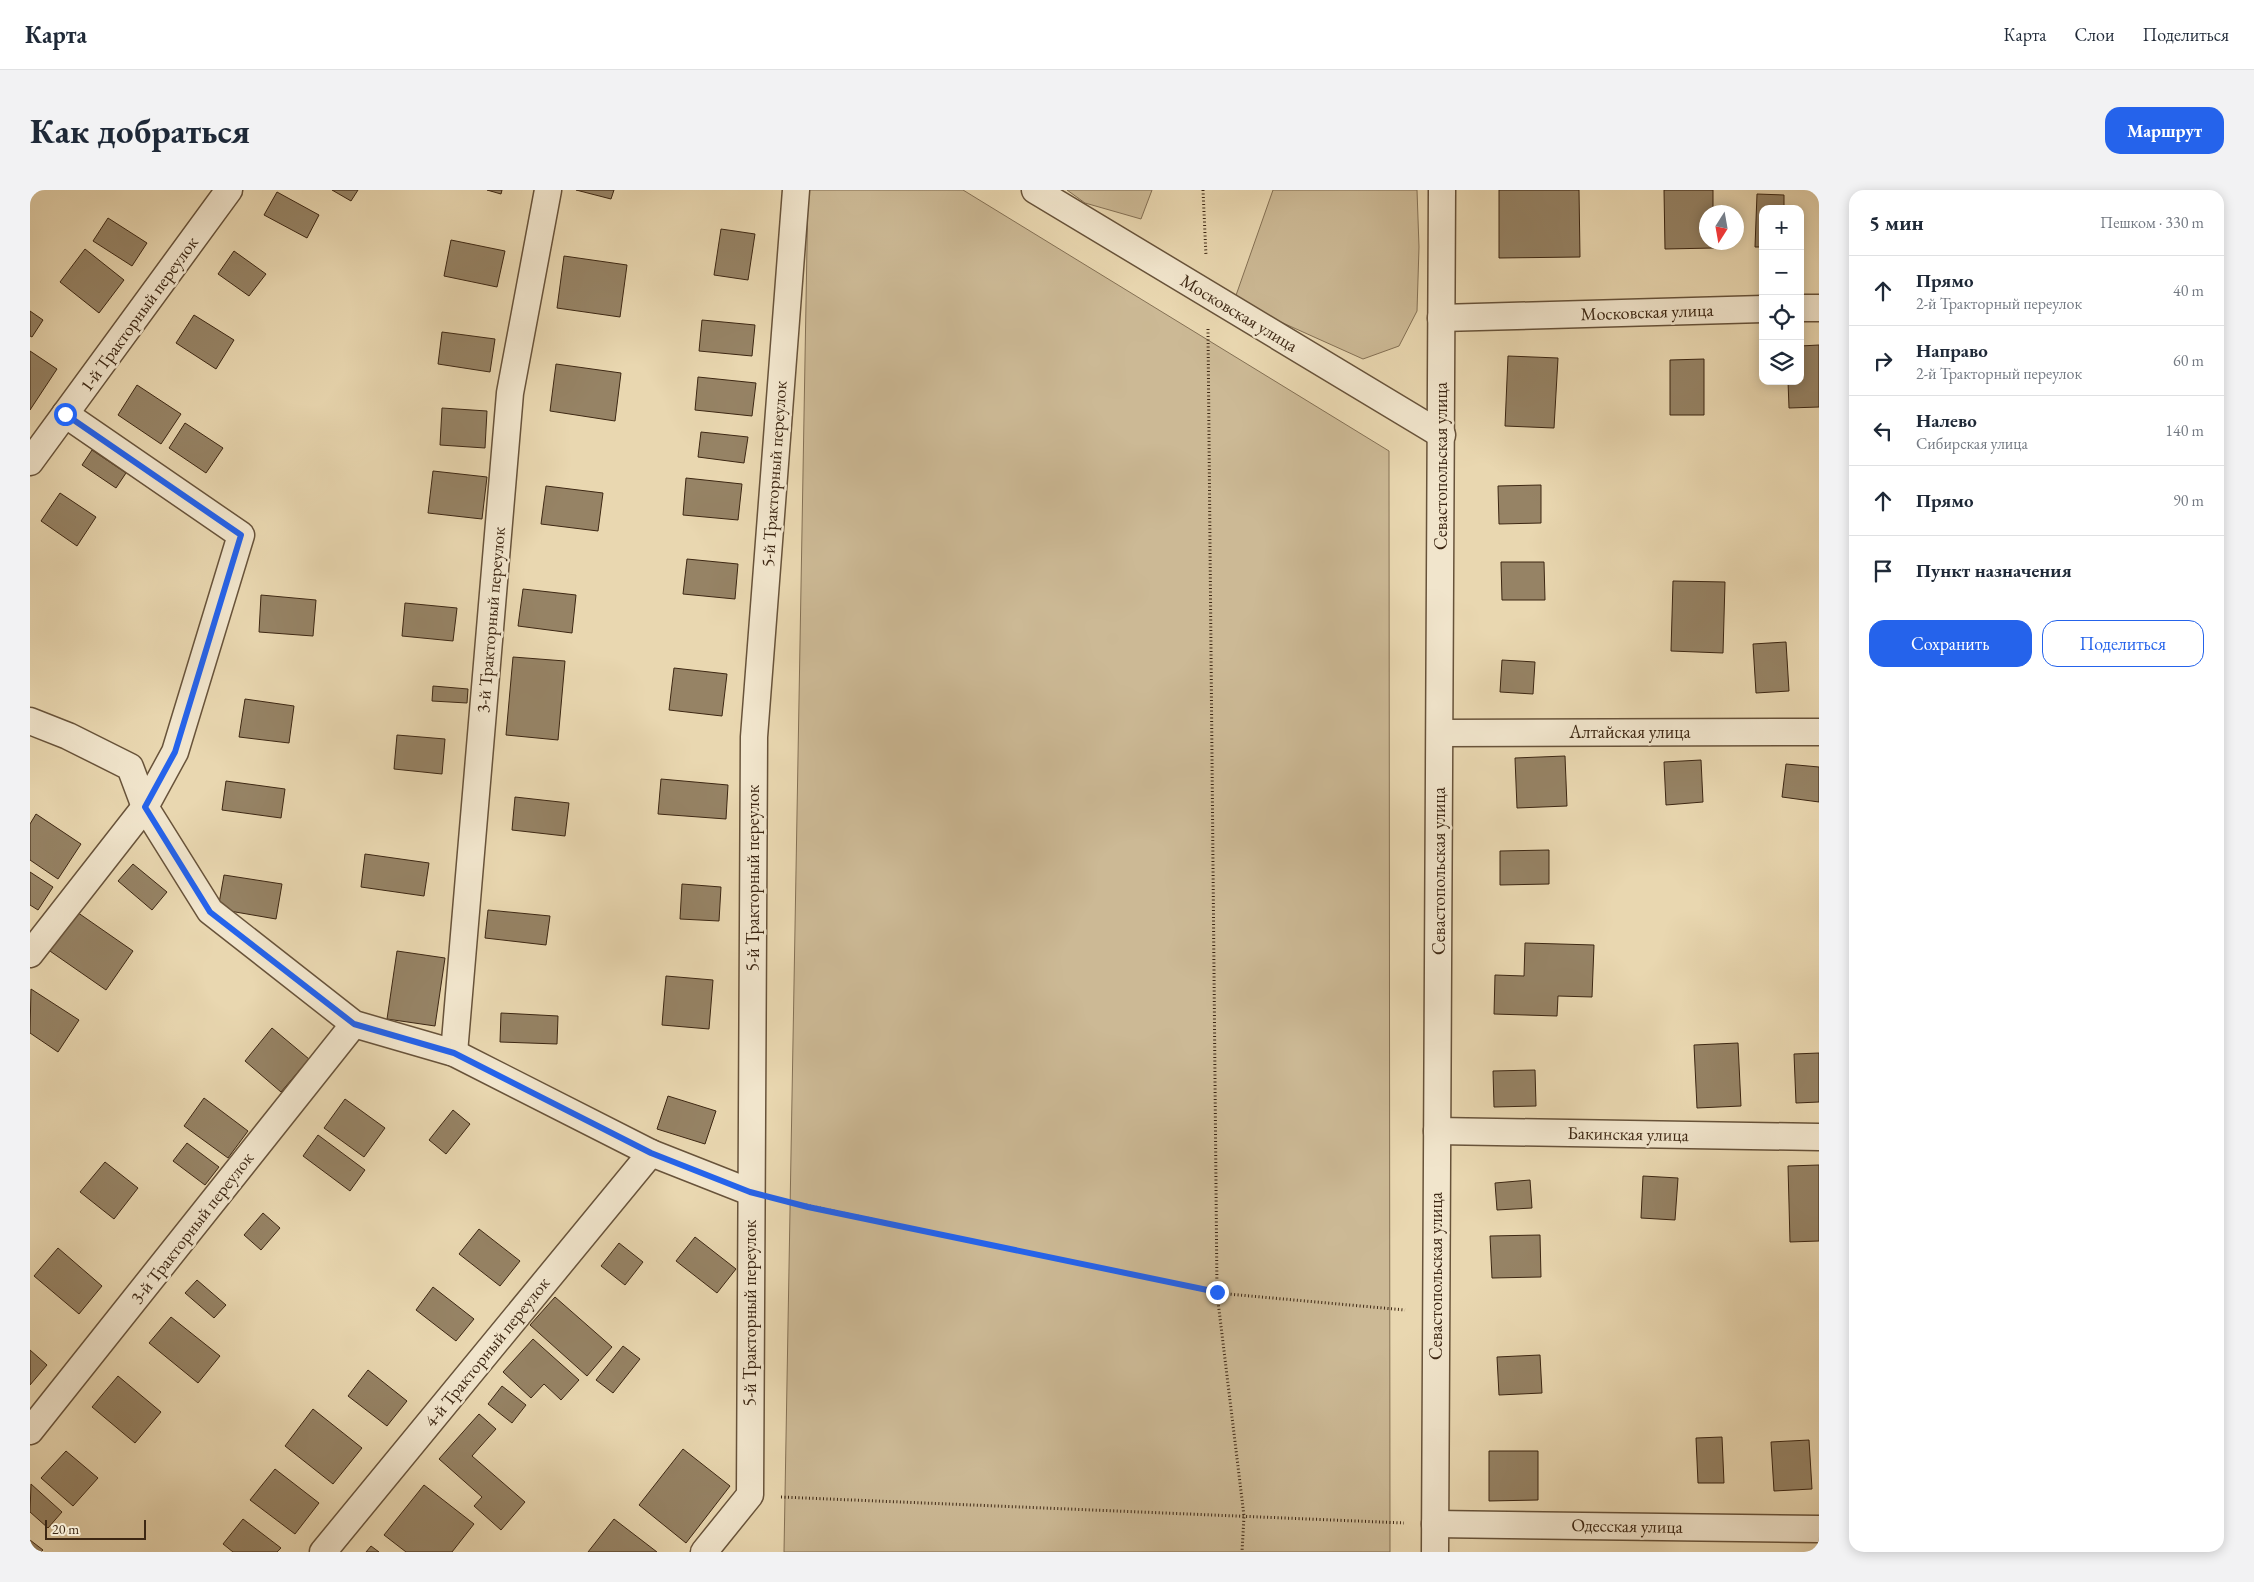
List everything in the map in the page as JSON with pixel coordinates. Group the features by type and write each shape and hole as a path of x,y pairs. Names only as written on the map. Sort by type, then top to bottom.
{"street":[{"name":"1-й Тракторный переулок","path":"30,462 230,190"},
{"name":"3-й Тракторный переулок","path":"454,1053 510,393 548,190"},
{"name":"5-й Тракторный переулок","path":"750,1496 750,1192 754,737 796,190"},
{"name":"Московская улица","path":"1035,190 1442,435"},
{"name":"Севастопольская улица","path":"1435,1552 1442,190"},
{"path":"1804,308 1819,308"},
{"name":"Московская улица","path":"1441,318 1759,309"},
{"path":"30,954 145,807 175,752 241,535 65,414"},
{"path":"30,721 68,736 130,767 145,807 210,912 354,1024 454,1053 651,1153 750,1192"},
{"name":"Алтайская улица","path":"1440,733 1819,732"},
{"name":"3-й Тракторный переулок","path":"30,1432 354,1024"},
{"name":"Бакинская улица","path":"1437,1131 1819,1137"},
{"name":"4-й Тракторный переулок","path":"323,1552 651,1153"},
{"path":"704,1552 750,1496"},
{"name":"Одесская улица","path":"1435,1524 1819,1529"}],"path":[{"path":"1203,190 1208,294 1217,1292 1244,1516 1242,1552"},
{"path":"750,1192 808,1207 1217,1292 1436,1313"},
{"path":"750,1496 1435,1524"}],"shaded area":[{"path":"808,190 963,190 1389,451 1390,1552 784,1552"},
{"path":"1067,190 1152,190 1141,219 1085,203"},
{"path":"1273,190 1417,190 1419,247 1417,311 1399,346 1363,359 1234,301"}],"building":[{"path":"332,190 358,190 351,201"},
{"path":"487,190 502,190 501,194"},
{"path":"576,190 614,190 611,199"},
{"path":"1499,190 1579,190 1580,257 1499,258"},
{"path":"1664,190 1713,190 1713,205 1699,205 1699,248 1665,249"},
{"path":"277,192 319,215 307,238 264,215"},
{"path":"1757,194 1784,195 1784,205 1759,205 1759,247 1755,247"},
{"path":"108,218 147,243 132,266 93,241"},
{"path":"721,229 755,234 748,280 714,275"},
{"path":"451,240 505,251 497,287 444,276"},
{"path":"85,249 124,280 99,313 60,282"},
{"path":"234,251 266,274 249,296 218,274"},
{"path":"564,256 627,265 620,317 557,308"},
{"path":"30,311 43,320 32,337 30,336"},
{"path":"194,315 234,340 216,369 176,343"},
{"path":"702,320 755,325 752,356 699,351"},
{"path":"442,332 495,339 490,372 438,364"},
{"path":"1819,345 1819,407 1789,408 1788,385 1804,385 1804,346"},
{"path":"30,351 57,369 30,410"},
{"path":"1508,356 1558,358 1554,428 1505,426"},
{"path":"1704,359 1704,415 1670,415 1670,360"},
{"path":"556,364 621,373 615,421 550,411"},
{"path":"698,377 756,383 752,416 695,410"},
{"path":"137,385 181,414 161,444 118,415"},
{"path":"442,408 487,411 485,448 440,445"},
{"path":"185,423 223,448 206,473 169,448"},
{"path":"701,432 748,437 744,463 698,457"},
{"path":"92,450 126,473 116,488 82,465"},
{"path":"433,471 487,477 482,519 428,513"},
{"path":"686,478 742,484 738,520 683,515"},
{"path":"1541,485 1541,523 1499,524 1498,486"},
{"path":"546,486 603,493 598,531 541,524"},
{"path":"60,493 96,517 77,546 41,521"},
{"path":"687,559 738,564 735,599 683,594"},
{"path":"1501,562 1544,562 1545,600 1502,600"},
{"path":"1673,581 1725,582 1723,653 1671,651"},
{"path":"523,589 576,595 572,633 518,626"},
{"path":"261,595 316,600 313,636 259,632"},
{"path":"405,603 457,608 453,641 402,636"},
{"path":"1786,642 1789,691 1756,693 1753,644"},
{"path":"513,657 565,661 558,740 506,735"},
{"path":"1502,660 1535,662 1533,694 1500,692"},
{"path":"674,668 727,674 722,716 669,710"},
{"path":"433,686 468,689 467,703 432,701"},
{"path":"245,699 294,706 289,743 239,737"},
{"path":"397,735 445,739 442,774 394,769"},
{"path":"1565,756 1567,806 1517,808 1515,758"},
{"path":"1701,760 1703,802 1666,805 1664,762"},
{"path":"1786,764 1819,767 1819,802 1782,797"},
{"path":"661,779 728,785 726,819 658,814"},
{"path":"226,781 285,789 281,818 222,810"},
{"path":"515,797 569,803 565,836 512,830"},
{"path":"36,814 81,844 58,879 30,860 30,824"},
{"path":"1549,850 1549,884 1500,885 1500,851"},
{"path":"365,854 429,863 424,896 361,887"},
{"path":"133,864 167,892 152,910 118,881"},
{"path":"30,872 53,887 38,910 30,905"},
{"path":"224,875 282,884 276,919 218,909"},
{"path":"682,884 721,887 719,921 680,919"},
{"path":"74,910 133,951 106,990 47,949"},
{"path":"488,910 550,916 546,945 485,938"},
{"path":"1525,943 1594,945 1592,997 1558,996 1557,1016 1494,1014 1495,975 1524,976"},
{"path":"397,951 445,958 435,1026 387,1019"},
{"path":"666,976 713,980 709,1029 662,1025"},
{"path":"31,989 79,1020 58,1052 30,1033"},
{"path":"501,1013 558,1016 557,1044 500,1042"},
{"path":"272,1028 309,1059 281,1092 245,1061"},
{"path":"1738,1043 1741,1106 1697,1108 1694,1045"},
{"path":"1819,1053 1819,1102 1796,1103 1794,1054"},
{"path":"1535,1070 1536,1106 1494,1107 1493,1071"},
{"path":"668,1096 716,1111 705,1144 657,1129"},
{"path":"204,1098 248,1131 228,1158 184,1126"},
{"path":"345,1099 385,1128 364,1157 324,1128"},
{"path":"453,1110 470,1124 446,1154 429,1140"},
{"path":"318,1135 365,1170 350,1191 303,1156"},
{"path":"187,1143 219,1167 205,1185 173,1161"},
{"path":"105,1162 138,1188 114,1219 80,1192"},
{"path":"1819,1165 1819,1241 1790,1242 1788,1166"},
{"path":"1643,1176 1678,1178 1675,1220 1641,1218"},
{"path":"1530,1180 1532,1208 1497,1210 1495,1183"},
{"path":"263,1213 280,1228 261,1250 244,1235"},
{"path":"479,1229 520,1261 500,1286 459,1254"},
{"path":"1540,1235 1541,1277 1492,1278 1490,1236"},
{"path":"695,1237 736,1269 717,1293 676,1261"},
{"path":"619,1243 643,1262 625,1285 601,1266"},
{"path":"58,1248 102,1286 79,1314 34,1276"},
{"path":"197,1280 226,1305 214,1318 185,1293"},
{"path":"433,1287 474,1319 456,1341 416,1310"},
{"path":"555,1297 612,1347 587,1376 530,1325"},
{"path":"171,1317 220,1356 198,1383 149,1343"},
{"path":"533,1339 579,1380 561,1400 544,1384 531,1398 503,1372"},
{"path":"623,1346 640,1359 613,1393 596,1380"},
{"path":"30,1350 47,1365 30,1385"},
{"path":"1540,1355 1542,1393 1499,1395 1497,1357"},
{"path":"368,1370 407,1401 387,1426 348,1396"},
{"path":"118,1376 161,1412 135,1443 92,1407"},
{"path":"502,1386 526,1405 512,1423 488,1404"},
{"path":"313,1409 362,1448 333,1484 285,1446"},
{"path":"479,1414 496,1429 472,1456 525,1502 501,1530 474,1506 482,1497 439,1459"},
{"path":"1722,1437 1724,1483 1698,1483 1696,1438"},
{"path":"1809,1440 1812,1489 1774,1491 1771,1442"},
{"path":"683,1449 730,1486 686,1543 639,1505"},
{"path":"66,1451 98,1478 73,1506 41,1478"},
{"path":"1489,1451 1538,1451 1538,1500 1489,1501"},
{"path":"275,1469 319,1503 295,1534 250,1500"},
{"path":"31,1484 62,1512 48,1528 30,1512"},
{"path":"424,1485 474,1524 452,1552 406,1552 384,1535"},
{"path":"243,1519 281,1548 277,1552 233,1552 223,1544"},
{"path":"614,1519 657,1552 588,1552"},
{"path":"30,1540 43,1550 41,1552 30,1552"},
{"path":"371,1546 379,1552 366,1552"}],"route":[{"path":"65,414 241,535 175,752 145,807 210,912 354,1024 454,1053 651,1153 750,1192 808,1207 1217,1292"}]}
